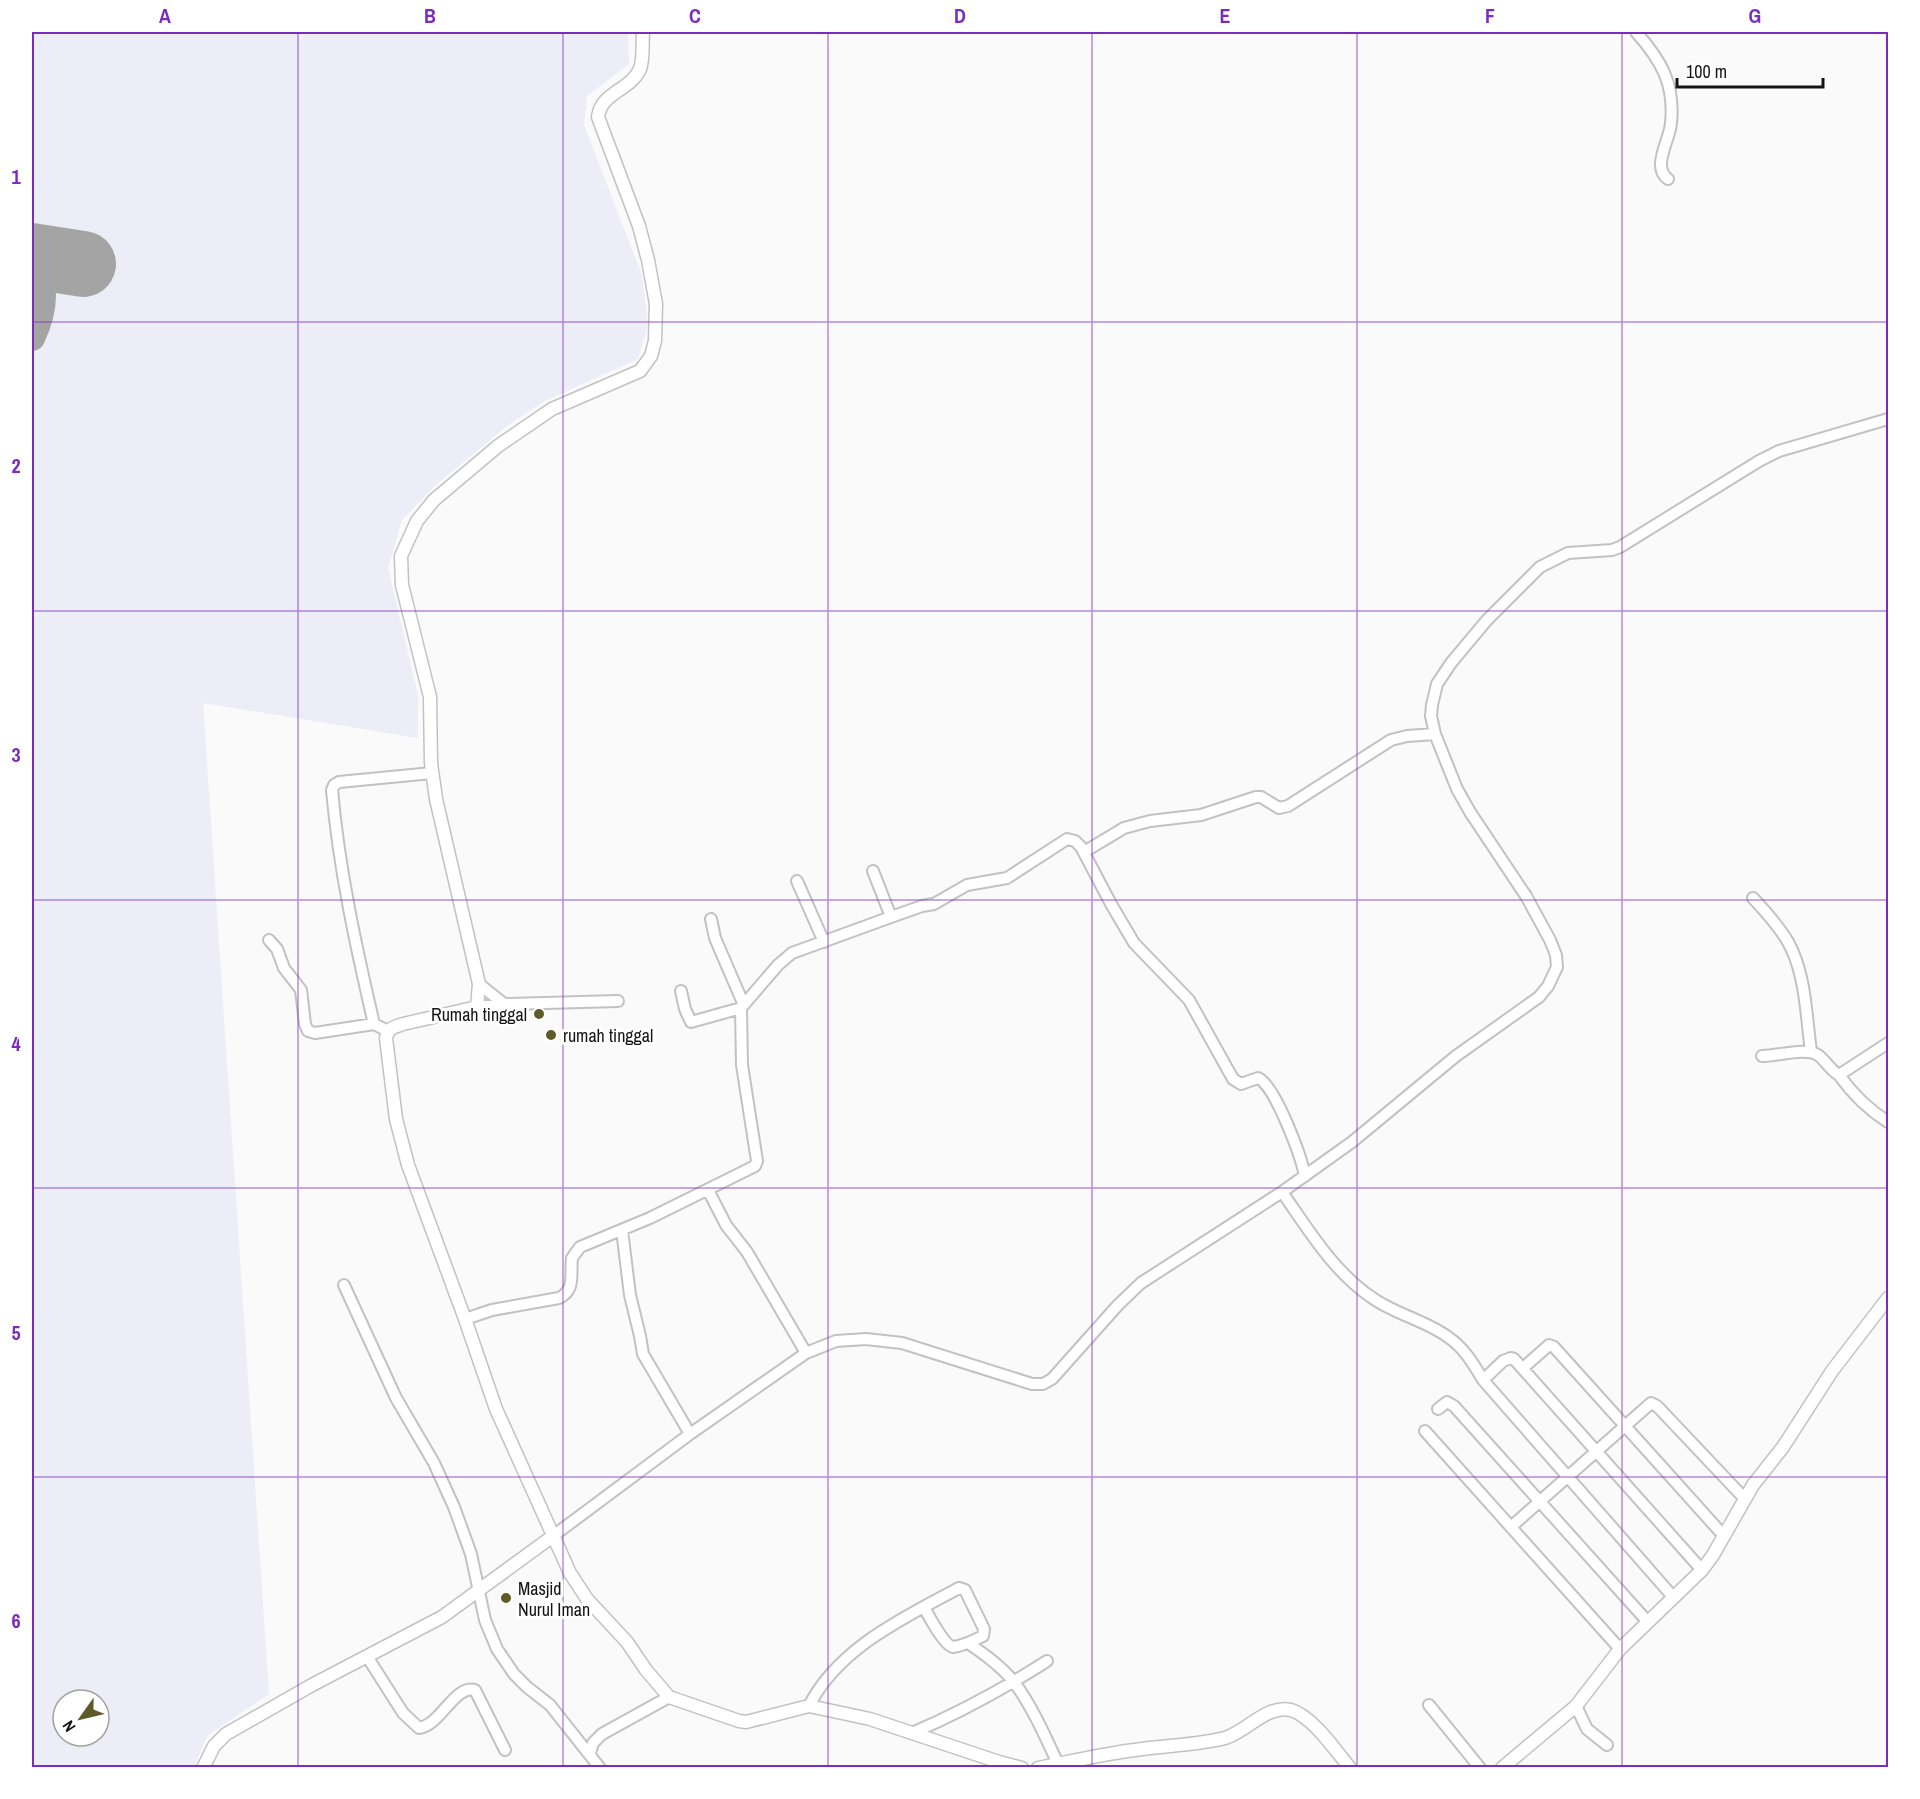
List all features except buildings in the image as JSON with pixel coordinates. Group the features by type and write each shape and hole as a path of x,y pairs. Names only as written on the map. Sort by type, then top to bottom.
{"street":[{"path":"477,1007 478,984 442,829 432,773 430,697 401,576 401,556 417,520 434,500 498,446 552,409 640,371 648,362 654,349 656,304 648,260 639,226 598,117 606,98 631,81 639,71 642,58 642,32"},
{"path":"1636,32 1660,61 1667,78 1672,109 1671,125 1660,167 1662,174 1668,179"},
{"path":"203,1767 214,1746 226,1734 312,1685 368,1658 442,1617 478,1593 690,1434 806,1353 836,1341 883,1340 902,1343 1020,1381 1043,1384 1060,1372 1118,1305 1141,1283 1305,1176 1368,1130 1456,1056 1539,997 1548,986 1557,967 1556,955 1526,896 1470,812 1446,763 1431,716 1434,693 1443,675 1487,620 1540,567 1557,557 1568,553 1612,550 1620,547 1759,461 1779,452 1884,420"},
{"path":"1084,852 1124,828 1149,821 1176,820 1201,815 1256,797 1261,797 1276,807 1288,806 1391,740 1407,735 1435,734"},
{"path":"374,1024 336,836 332,790 339,782 432,773"},
{"path":"681,991 691,1023 742,1006 785,958 798,950 891,916 934,904 967,885 1007,878 1067,839 1076,841 1134,942 1189,1000 1233,1079 1241,1084 1260,1078 1268,1085 1293,1138 1305,1176"},
{"path":"873,871 891,916"},
{"path":"797,881 824,942"},
{"path":"1753,897 1787,940 1794,954 1800,971 1811,1052"},
{"path":"465,1318 565,1295 572,1286 572,1258 580,1248 708,1190 751,1169 756,1164 742,1065 742,1006 715,938 711,919"},
{"path":"269,940 277,949 284,968 300,990 308,1031 315,1033 374,1024 388,1031"},
{"path":"478,984 504,1004"},
{"path":"618,1001 504,1004 477,1007 397,1026 388,1031 386,1038 401,1143 424,1213 465,1318 496,1409 578,1588 627,1642 646,1670 669,1697 746,1722 809,1706 846,1713 999,1762 1022,1767"},
{"path":"1839,1075 1888,1043"},
{"path":"1762,1056 1811,1052 1820,1056 1850,1090 1874,1113 1888,1122"},
{"path":"708,1190 726,1224 747,1252 806,1353"},
{"path":"1282,1192 1330,1258 1359,1288 1388,1307 1448,1336 1470,1358 1483,1380 1674,1598"},
{"path":"622,1230 630,1295 643,1354 690,1434"},
{"path":"344,1285 396,1398 430,1455 454,1507 469,1548 478,1593 490,1633 509,1667 527,1687 550,1705 600,1767"},
{"path":"1502,1767 1576,1706 1620,1649 1702,1570 1753,1485 1783,1447 1832,1371 1888,1298"},
{"path":"1523,1368 1547,1346 1554,1347 1724,1536"},
{"path":"1483,1380 1508,1358 1514,1359 1702,1570"},
{"path":"1438,1409 1450,1402 1647,1621"},
{"path":"1512,1526 1625,1425 1653,1403 1745,1499"},
{"path":"1425,1431 1620,1649"},
{"path":"809,1706 829,1674 875,1637 912,1612 962,1588 983,1625 984,1633 968,1643 956,1647 950,1645 929,1618 924,1607"},
{"path":"968,1643 991,1659 1014,1682 1058,1764"},
{"path":"368,1658 403,1713 419,1728 431,1723 459,1695 469,1689 476,1690 505,1750"},
{"path":"912,1733 974,1702 986,1699 1047,1661"},
{"path":"590,1753 593,1743 602,1734 669,1697"},
{"path":"1429,1705 1480,1767"},
{"path":"1576,1706 1587,1729 1607,1746"},
{"path":"1038,1767 1111,1753 1198,1743 1221,1738 1239,1732 1265,1715 1284,1709 1306,1718 1350,1767"}],"shaded area":[{"path":"32,32 628,32 629,64 587,96 584,125 642,275 648,326 638,359 543,402 507,426 437,484 402,520 388,568 418,695 418,738 203,703 269,1694 207,1736 194,1767 32,1767"}],"taxiway":[{"path":"32,262 43,290 42,309 32,338"}],"runway":[{"path":"32,256 83,264"}],"place":[{"name":"Rumah tinggal","path":"539,1014"},
{"name":"rumah tinggal","path":"551,1035"},
{"name":"Masjid Nurul Iman","path":"506,1598"}]}
